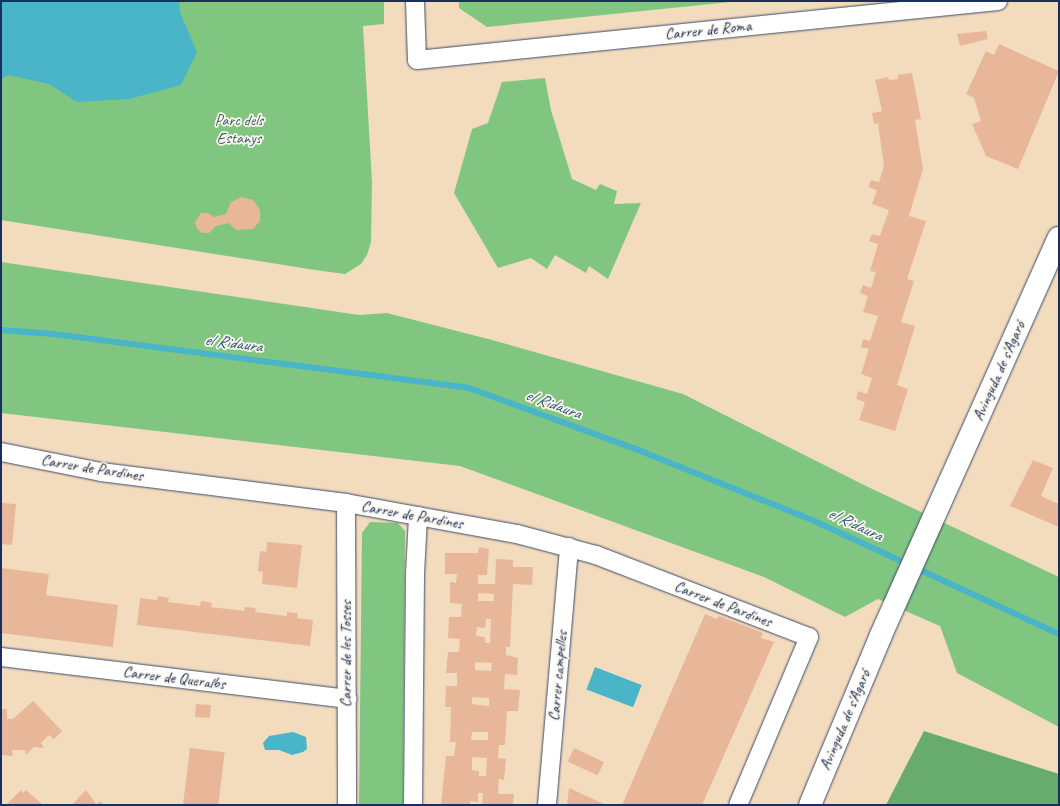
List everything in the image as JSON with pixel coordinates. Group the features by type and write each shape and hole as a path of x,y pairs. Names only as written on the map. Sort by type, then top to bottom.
{"main road":[{"name":"Avinguda de s'Agaró","path":"810,805 881,635 1057,248"}],"street":[{"name":"Carrer de Roma","path":"415,1 417,60 998,1"},
{"name":"Carrer de Pardines","path":"1,452 101,472 346,503 517,534 569,547 809,638 738,805"},
{"name":"Carrer de les Tosses","path":"346,503 347,805"},
{"path":"413,805 415,574 418,516"},
{"name":"Carrer campelles","path":"547,805 569,547"},
{"name":"Carrer de Queralbs","path":"1,657 347,699"}],"green space":[{"name":"Parc dels Estanys","path":"1,1 384,1 384,24 363,26 372,182 371,242 367,255 361,264 345,274 1,220"},
{"path":"459,1 740,1 487,27 459,8"},
{"path":"545,78 551,110 572,179 596,190 600,184 617,191 614,204 641,203 608,279 589,266 586,273 555,255 547,269 531,258 498,268 454,193 472,129 488,123 502,82"},
{"path":"1,262 359,315 387,313 492,340 683,394 866,486 1059,577 1059,727 957,673 940,626 878,599 845,617 764,577 460,466 1,413"},
{"path":"370,522 398,523 405,531 403,805 359,805 362,533"},
{"path":"924,731 1059,774 1059,805 886,805"}],"water":[{"path":"1,1 179,1 180,12 197,52 181,85 129,99 77,102 49,84 8,75 1,79"},
{"path":"595,667 642,685 633,707 586,689"},
{"path":"293,732 306,737 307,749 303,752 292,755 279,750 265,750 263,743 269,736"}],"building":[{"path":"986,31 988,39 960,46 957,34"},
{"path":"999,44 1059,71 1018,169 986,156 972,124 981,121 974,98 966,94 986,51 994,55"},
{"path":"912,73 921,119 915,120 923,169 909,216 926,221 907,279 914,281 901,322 915,326 897,385 908,389 895,431 859,420 865,402 856,399 858,391 867,394 872,378 861,374 869,349 861,347 863,339 870,341 878,316 863,312 868,296 860,293 863,285 871,288 876,272 870,271 878,244 869,241 872,234 880,236 889,210 872,204 877,190 868,187 871,180 879,182 884,166 878,123 874,124 872,113 882,111 875,80 888,77 889,80 898,79 898,75"},
{"path":"242,197 253,200 260,210 260,221 253,229 237,230 228,223 216,226 209,233 202,233 197,229 195,222 201,213 208,213 214,217 226,214 231,202"},
{"path":"1033,460 1053,468 1041,496 1059,504 1059,527 1010,506"},
{"path":"1,503 16,504 12,545 1,544"},
{"path":"267,542 302,545 297,588 262,584 263,572 258,571 260,551 266,552"},
{"path":"479,547 489,549 487,575 478,575 478,584 495,584 496,559 513,560 513,567 533,567 532,585 513,584 510,647 506,647 506,655 518,658 517,675 505,674 504,689 520,690 518,711 507,711 505,745 499,745 498,758 506,759 504,780 499,779 498,794 514,794 513,805 482,805 483,793 478,793 478,802 470,801 470,805 441,805 446,756 454,756 456,742 450,742 451,707 445,707 446,686 457,686 457,673 446,673 448,652 459,652 460,639 448,638 449,617 461,617 462,604 450,603 450,582 456,583 457,574 445,574 445,553 478,553","holes":["478,593 494,594 494,601 478,601","486,619 491,619 490,643 485,643 485,637 476,636 477,627 485,628","475,662 492,663 491,671 475,670","472,697 489,698 489,706 472,704","472,732 488,732 488,740 471,740","472,757 487,758 486,776 479,776 479,771 472,770"]},
{"path":"1,568 49,574 46,595 118,605 113,647 1,633"},
{"path":"158,596 169,598 168,602 200,606 201,601 212,603 211,607 244,611 245,607 256,608 255,612 287,616 287,612 298,613 297,618 313,620 310,646 137,625 140,598 157,600"},
{"path":"705,614 717,619 719,616 763,633 761,638 774,642 702,805 622,805"},
{"path":"33,701 62,731 54,739 49,735 41,743 44,748 34,747 26,755 25,750 12,750 13,756 1,755 1,709 7,709 7,719 13,719"},
{"path":"196,704 211,705 210,718 195,717"},
{"path":"190,748 225,752 218,805 183,805"},
{"path":"574,748 604,762 598,776 568,762"},
{"path":"569,788 606,805 567,805"},
{"path":"21,790 23,793 26,790 43,805 6,805"},
{"path":"86,790 96,804 100,801 104,805 72,805"}],"waterway":[{"name":"el Ridaura","path":"1,330 54,334 469,388 638,450 810,519 1059,634"}]}
